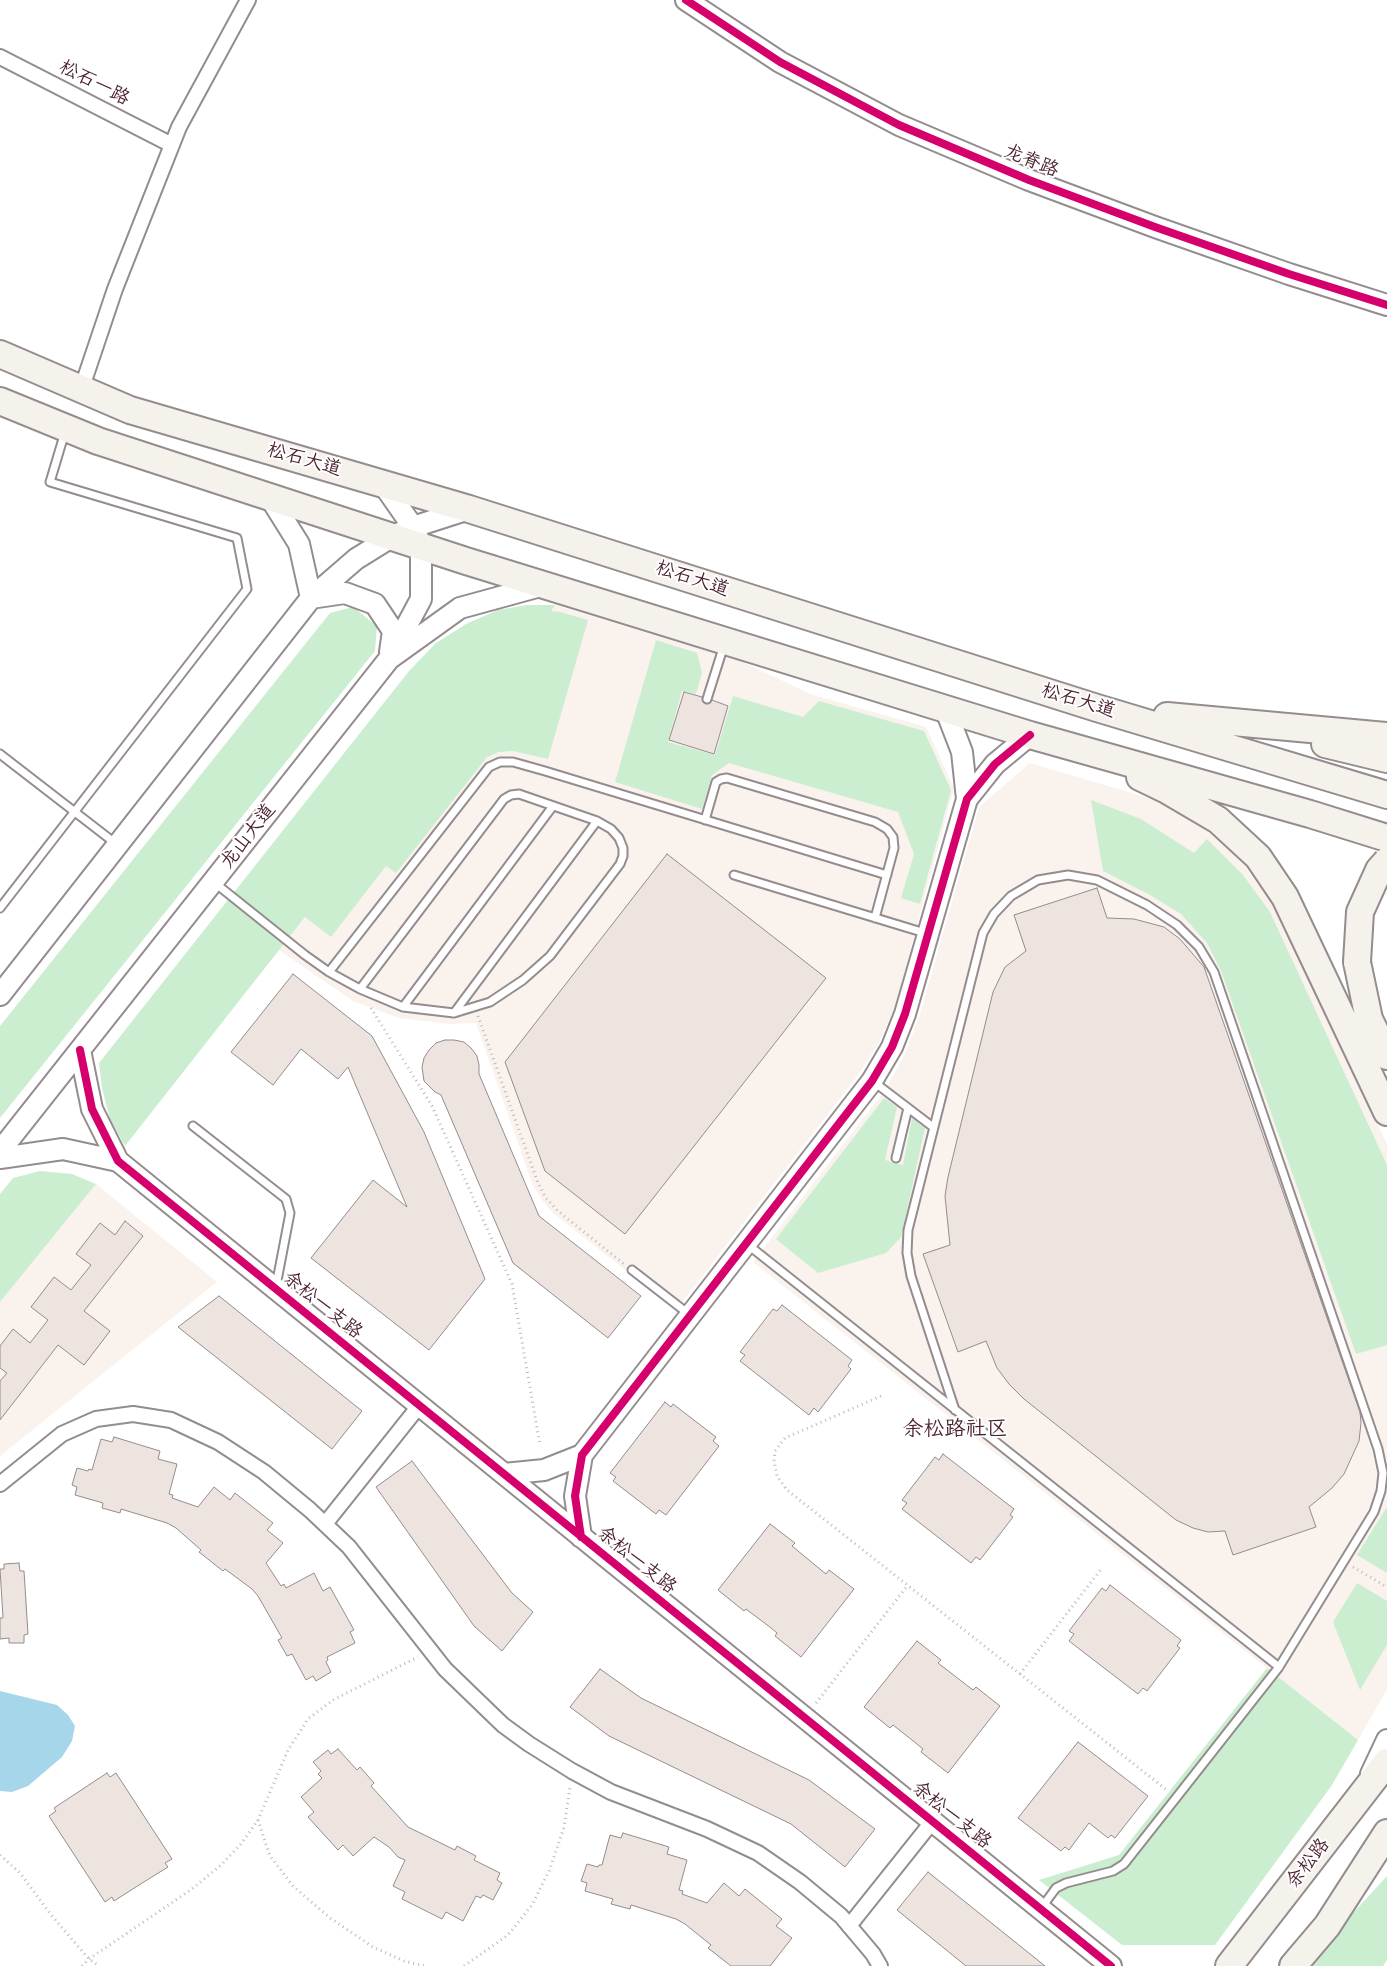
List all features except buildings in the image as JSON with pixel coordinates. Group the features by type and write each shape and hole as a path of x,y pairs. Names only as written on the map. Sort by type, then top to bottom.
{"highway":[{"name":"松石大道","path":"0,354 130,410 469,509 1097,708 1387,796"},
{"path":"0,401 98,442 269,496 409,536 544,584 1030,735 1310,814 1387,838"},
{"path":"1097,708 1202,720 1387,736"},
{"path":"1202,720 1331,745 1387,759"},
{"path":"1084,749 1167,790 1218,820 1258,857 1285,897 1387,1112"},
{"path":"1310,814 1387,861 1379,870 1360,912 1357,962 1369,1019 1387,1056"},
{"name":"余松路","path":"1230,1966 1387,1762"},
{"path":"1293,1966 1327,1926 1387,1833"}],"street":[{"path":"81,390 115,289 179,127 248,0"},
{"name":"龙脊路","path":"686,0 780,62 899,125 1029,180 1156,227 1289,274 1387,305"},
{"name":"松石一路","path":"0,57 172,145"},
{"path":"384,484 409,536 421,599 389,659"},
{"path":"269,496 300,544 311,598"},
{"path":"0,994 311,598 356,559 469,509"},
{"name":"龙山大道","path":"0,1151 389,659 460,608 544,584"},
{"path":"311,598 345,593 375,604 393,631 389,659"},
{"path":"582,1537 575,1496 582,1455 872,1080 892,1047 928,934 967,799 962,752 944,708"},
{"path":"967,799 995,764 1030,735"},
{"path":"80,1050 92,1109 118,1161"},
{"path":"0,1158 63,1149 118,1161"},
{"name":"余松一支路","path":"118,1161 1111,1966"},
{"path":"325,1524 419,1406"},
{"path":"0,1484 62,1434 96,1419 133,1414 171,1420 218,1442 264,1472 349,1547 445,1669 503,1725 572,1771 611,1792 707,1830 758,1853 800,1882 841,1916 873,1954 880,1966"},
{"path":"504,1474 544,1470 582,1455"},
{"path":"1358,1801 1387,1740"},
{"path":"850,1926 932,1822"},
{"path":"1327,1926 1387,1855"}],"lane":[{"path":"0,908 247,589 237,538 50,482 66,428"},
{"path":"708,699 725,640"},
{"path":"0,754 118,845"},
{"path":"329,972 489,768 500,762 513,762 537,768 887,875"},
{"path":"705,820 716,782 727,778 875,822 887,829 892,837 894,848 876,918"},
{"path":"213,882 305,955 329,972 360,989 403,1007 454,1013 490,1002 523,980 550,956 620,864 623,848 619,838 611,829 597,821 519,794 511,795 504,799 360,989"},
{"path":"403,1007 552,806"},
{"path":"454,1013 597,821"},
{"path":"734,875 928,934"},
{"path":"955,1410 911,1276 906,1253 908,1230 983,933 994,914 1011,896 1038,880 1068,875 1098,880 1148,905 1177,925 1198,947 1214,972 1375,1440 1383,1473 1381,1491 1374,1512"},
{"path":"872,1080 933,1127"},
{"path":"896,1158 908,1108"},
{"path":"193,1126 286,1199 290,1214 276,1289"},
{"path":"746,1244 1279,1667"},
{"path":"632,1270 690,1315"},
{"path":"1040,1909 1056,1888 1066,1883 1113,1871 1124,1864 1279,1667 1387,1490"}],"path":[{"path":"360,989 432,1106 512,1284 540,1445"},
{"path":"474,1007 538,1183 546,1198 558,1211 632,1270"},
{"path":"881,1396 785,1438 775,1451 774,1461 777,1476 787,1490 1176,1798"},
{"path":"1343,1561 1387,1587"},
{"path":"1020,1674 1102,1568"},
{"path":"804,1717 908,1586"},
{"path":"82,1966 89,1959 192,1888 221,1865 241,1844 258,1820 288,1750 308,1719 333,1700 431,1651"},
{"path":"464,1966 508,1935 532,1905 550,1869 564,1827 572,1771"},
{"path":"258,1820 270,1856 293,1886 330,1918 373,1947 404,1961 425,1966"},
{"path":"0,1855 20,1872 52,1916 89,1959 99,1966"}],"shaded area":[{"path":"555,605 740,661 813,695 926,727 954,788 896,1003 879,1043 855,1079 676,1310 553,1213 542,1200 533,1186 476,1023 449,1024 399,1018 353,1001 279,950"},
{"path":"1030,763 1159,801 1208,832 1244,865 1275,908 1387,1144 1387,1689 1358,1740 753,1262 885,1090 905,1054 920,1014 979,807"},
{"path":"96,1184 217,1282 0,1456 0,1302"}],"green space":[{"path":"527,605 555,605 551,611 588,620 548,759 513,751 499,752 487,757 396,873 386,866 331,937 305,917 125,1146 110,1119 102,1088 99,1063 409,671 436,643 466,624 498,610"},
{"path":"353,607 377,626 375,651 0,1118 0,1026 330,613"},
{"path":"656,640 697,653 702,673 696,694 682,691 668,742 715,755 733,696 803,717 819,701 924,731 951,790 920,904 901,898 914,854 898,812 729,763 712,775 702,809 615,782"},
{"path":"1091,800 1141,819 1194,853 1207,839 1243,875 1270,912 1387,1165 1387,1345 1356,1354 1221,971 1207,943 1181,914 1152,896 1103,871"},
{"path":"884,1098 897,1107 885,1160 903,1165 912,1118 925,1128 901,1237 886,1253 818,1273 776,1239"},
{"path":"40,1171 72,1174 96,1184 0,1302 0,1194 13,1178"},
{"path":"1387,1507 1387,1573 1357,1555"},
{"path":"1357,1583 1387,1601 1387,1645 1360,1690 1333,1622"},
{"path":"1267,1668 1358,1740 1332,1785 1215,1945 1122,1945 1039,1880 1119,1855"},
{"path":"1387,1876 1387,1960 1383,1966 1310,1966 1342,1925"}],"water":[{"path":"0,1691 57,1705 68,1715 75,1726 72,1741 62,1757 28,1786 12,1792 0,1791"}],"cycle path":[{"path":"686,0 780,62 899,125 1029,180 1155,227 1289,274 1387,305"},
{"path":"581,1537 575,1496 582,1455 872,1081 892,1047 905,1014 967,799 995,764 1030,735"},
{"path":"80,1050 92,1109 118,1161 1111,1966"}],"district":[{"name":"余松路社区","path":"955,1431"}]}
